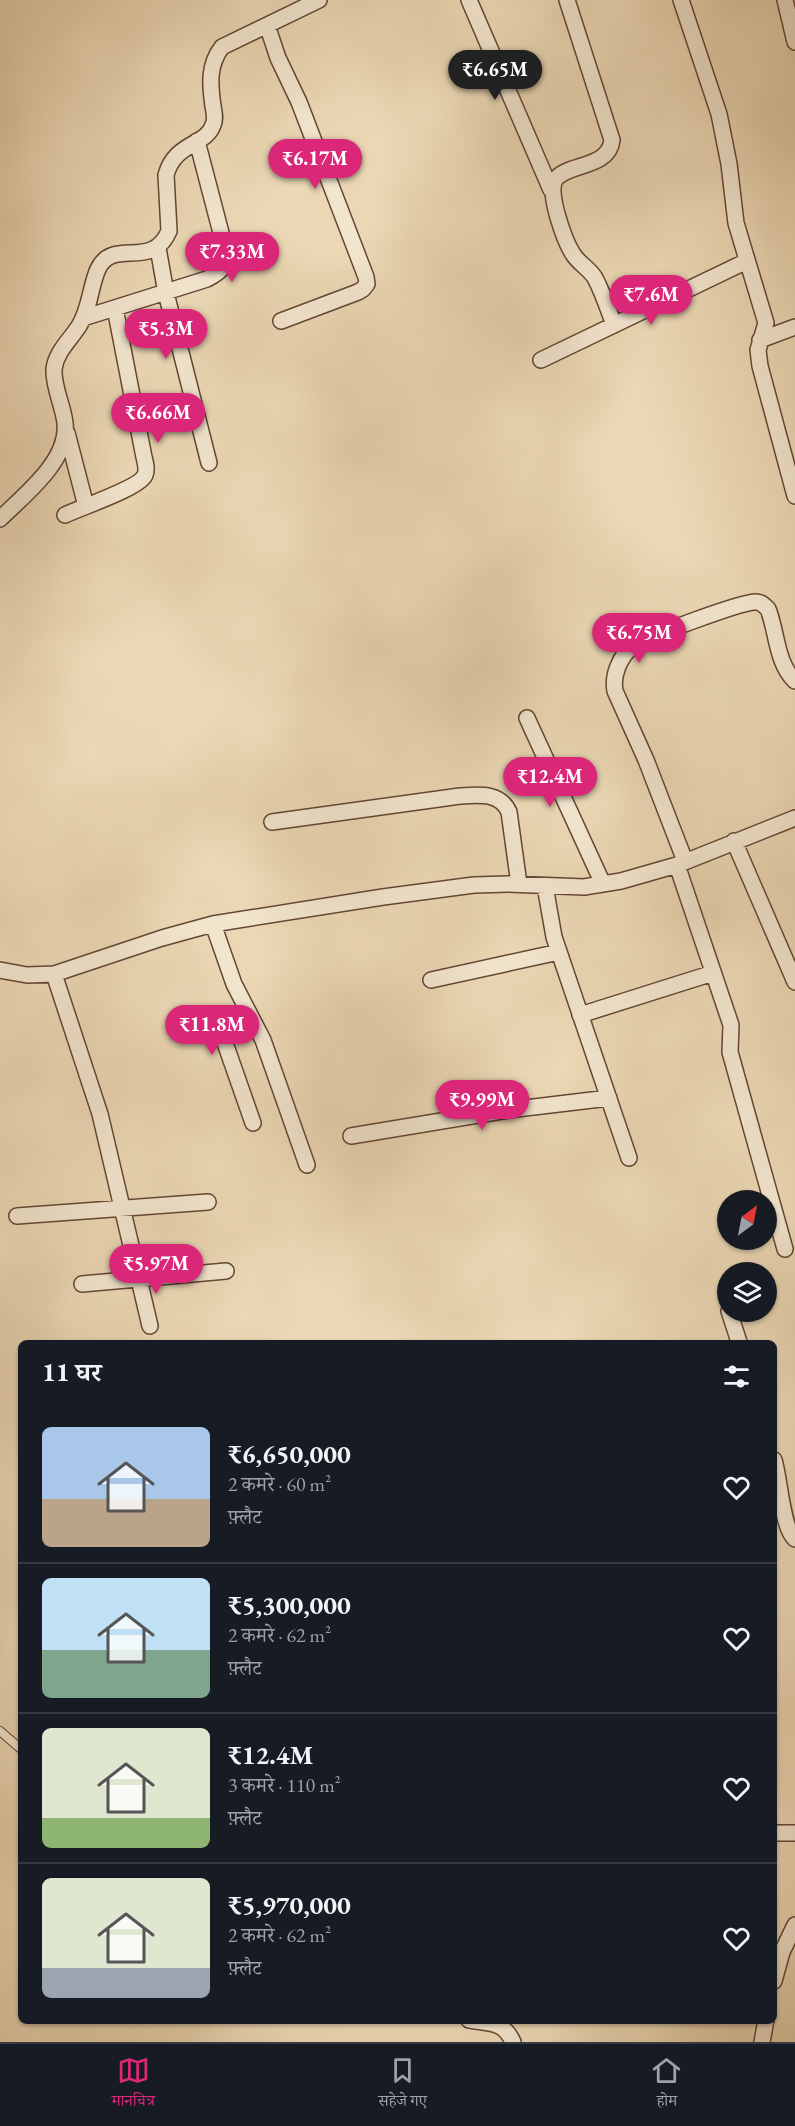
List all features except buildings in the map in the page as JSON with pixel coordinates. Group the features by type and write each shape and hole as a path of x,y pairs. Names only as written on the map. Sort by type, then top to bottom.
{"street":[{"path":"86,506 65,427 54,370 60,352 83,318 101,263 109,257 120,254 150,252 163,244 169,231 166,188 169,166 178,153 206,135 214,122 210,82 212,64 216,54 222,47 319,0"},
{"path":"468,0 551,190 568,245 574,256 594,277 615,325"},
{"path":"551,190 557,177 604,156 612,146 567,0"},
{"path":"681,0 719,114 728,154 736,223 766,323 758,350 760,366 795,496"},
{"path":"785,0 795,42"},
{"path":"267,25 278,58 299,102 367,284 358,292 281,321"},
{"path":"83,318 207,279 224,267 226,252 196,141"},
{"path":"158,248 166,293 209,463"},
{"path":"541,360 747,261"},
{"path":"64,514 131,488 142,481 146,474 115,308"},
{"path":"760,340 795,327"},
{"path":"0,519 53,464 60,452 65,427"},
{"path":"785,1250 730,1052 731,1025 713,973 681,863 646,760 615,691 613,681 627,652 641,641 726,609 755,602 763,604 768,609 786,668 795,681"},
{"path":"526,718 603,884"},
{"path":"272,822 460,796 491,796 506,804 509,812 519,884"},
{"path":"0,970 27,975 54,974 162,938 213,924 383,897 474,885 519,884 584,887 621,882 681,863 795,818"},
{"path":"734,841 795,981"},
{"path":"545,886 554,937 629,1158"},
{"path":"213,924 234,984 263,1040 307,1166"},
{"path":"431,980 559,952"},
{"path":"580,1015 713,973"},
{"path":"54,974 100,1114 150,1326"},
{"path":"251,1018 227,1027 224,1034 225,1043 254,1123"},
{"path":"351,1136 508,1110 609,1098"},
{"path":"17,1216 208,1202"},
{"path":"82,1284 226,1271"},
{"path":"733,1322 738,1340"},
{"path":"777,1472 785,1519 790,1535 795,1539"},
{"path":"777,1833 795,1833"},
{"path":"777,1970 782,1952 795,1924"},
{"path":"490,2024 501,2026 513,2042"},
{"path":"762,2042 765,2024"}],"lane":[{"path":"0,1731 18,1746"}]}
